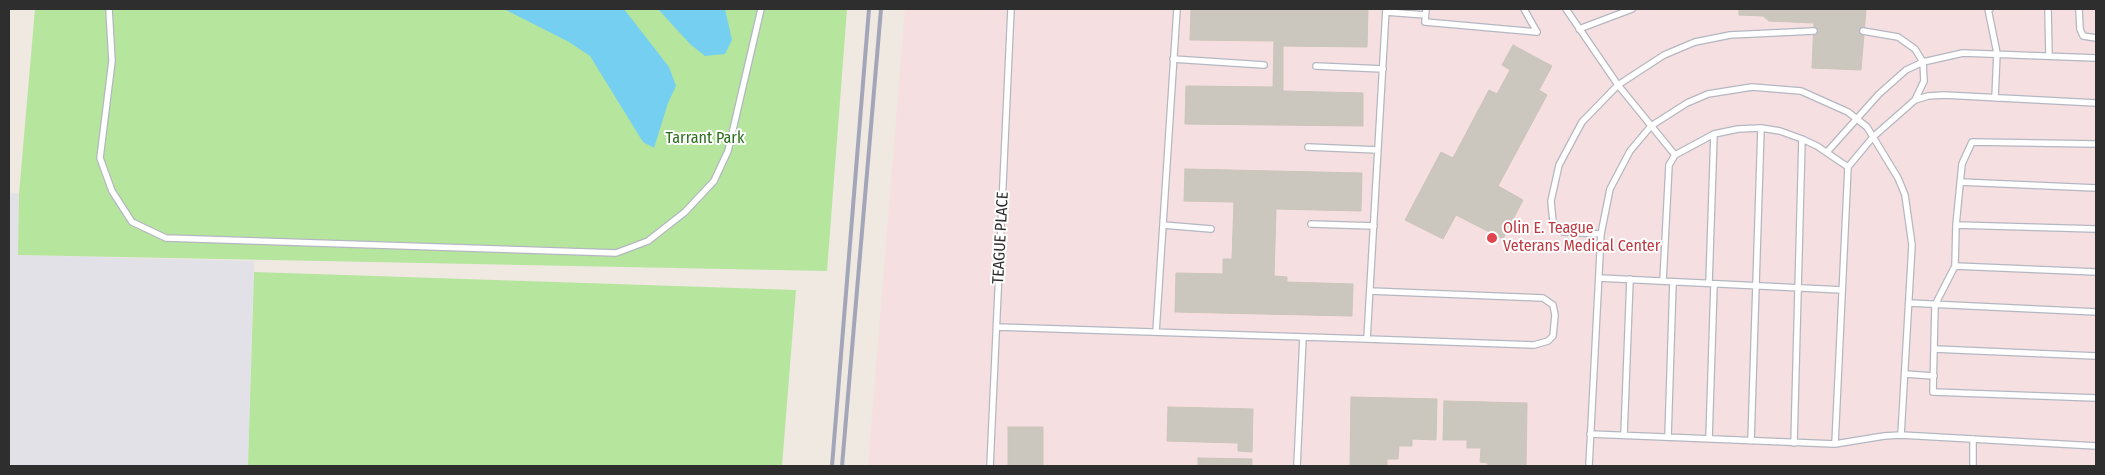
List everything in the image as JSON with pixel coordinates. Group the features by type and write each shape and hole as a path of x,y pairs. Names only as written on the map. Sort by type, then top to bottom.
{"lane":[{"path":"109,9 112,61 100,158 112,191 132,222 140,226 166,238 616,253 648,241 685,212 714,182 728,151 761,9"},
{"name":"TEAGUE PLACE","path":"990,466 1011,9"},
{"path":"1156,332 1177,9"},
{"path":"1367,339 1386,10 1425,12 1424,22 1537,32 1524,9"},
{"path":"1566,9 1618,85 1675,155"},
{"path":"1580,29 1632,9"},
{"path":"1987,9 1996,53 1995,98"},
{"path":"2048,9 2049,56"},
{"path":"2079,9 2080,29 2083,36 2096,38"},
{"path":"1601,234 1563,232 1553,222 1551,201 1559,165 1582,122 1618,85 1664,55 1695,42 1730,35 1814,31"},
{"path":"1835,444 1848,167 1873,137 1915,100 1924,81 1923,62 1914,49 1898,36 1863,31"},
{"path":"1827,152 1856,118 1906,70 1923,62 1963,53 2096,58"},
{"path":"1174,59 1264,65"},
{"path":"1316,66 1383,69"},
{"path":"1589,466 1601,234 1610,188 1630,151 1651,126 1687,103 1708,94 1752,87 1801,91 1827,101 1856,118 1867,127 1898,178 1905,195 1912,245 1901,435"},
{"path":"1915,100 1928,96 1944,95 2096,103"},
{"path":"1663,281 1669,164 1675,155 1714,134 1738,129 1761,128 1780,131 1802,139 1827,152 1848,167"},
{"path":"1752,441 1761,128"},
{"path":"1709,439 1714,134"},
{"path":"1794,442 1802,139"},
{"path":"2096,144 1972,142 1962,164 1956,225 1955,266 1935,304 1934,349 1934,392 2096,398"},
{"path":"1308,147 1378,150"},
{"path":"1960,182 2096,188"},
{"path":"1311,224 1374,226"},
{"path":"1163,225 1211,230"},
{"path":"1956,225 2096,230"},
{"path":"1955,266 2096,272"},
{"path":"1599,278 1842,290"},
{"path":"1624,435 1630,279"},
{"path":"1668,437 1673,282"},
{"path":"997,327 1534,345 1548,342 1553,336 1555,315 1553,305 1543,298 1370,291"},
{"path":"1909,303 2096,312"},
{"path":"1297,466 1303,337"},
{"path":"1934,349 2096,356"},
{"path":"1904,374 1934,376"},
{"path":"1590,434 1835,444 1901,435 2096,446"},
{"path":"1972,466 1973,439"}],"shaded area":[{"name":"Olin E. Teague Veterans Medical Center","path":"905,9 2096,9 2096,466 868,466"},
{"path":"9,193 19,194 18,255 254,261 248,466 9,466"}],"green space":[{"name":"Tarrant Park","path":"35,9 847,9 827,271 18,255 19,194"},
{"path":"254,272 796,290 782,466 248,466"}],"water":[{"path":"504,9 624,9 669,67 676,86 668,103 654,148 643,142 590,56 569,42"},
{"path":"658,9 725,9 732,40 725,54 705,56 690,44"}],"building":[{"path":"1191,9 1368,9 1367,47 1283,46 1283,91 1363,93 1363,126 1185,124 1186,86 1273,87 1274,41 1190,40"},
{"path":"1739,9 1866,9 1861,70 1812,68 1814,23 1769,21 1763,16 1739,15"},
{"path":"1513,45 1552,66 1539,90 1547,95 1498,186 1523,200 1503,239 1456,215 1443,239 1405,220 1441,152 1453,158 1489,90 1497,94 1510,70 1502,65"},
{"path":"1185,169 1362,173 1361,211 1276,209 1274,276 1287,277 1287,282 1353,284 1352,316 1175,312 1176,273 1223,274 1223,259 1232,259 1234,202 1184,201"},
{"path":"1351,397 1437,399 1436,440 1412,439 1412,446 1399,446 1398,459 1387,459 1387,466 1350,466"},
{"path":"1444,401 1527,403 1526,466 1488,466 1488,463 1480,462 1481,448 1467,448 1467,440 1443,440"},
{"path":"1168,407 1253,409 1252,452 1238,451 1238,443 1167,441"},
{"path":"1008,427 1043,427 1043,466 1008,466"},
{"path":"1198,458 1252,459 1252,466 1198,466"}],"railway":[{"path":"832,466 869,9"},
{"path":"842,466 881,9"}],"place":[{"name":"Olin E. Teague Veterans Medical Center","path":"1492,238"}]}
